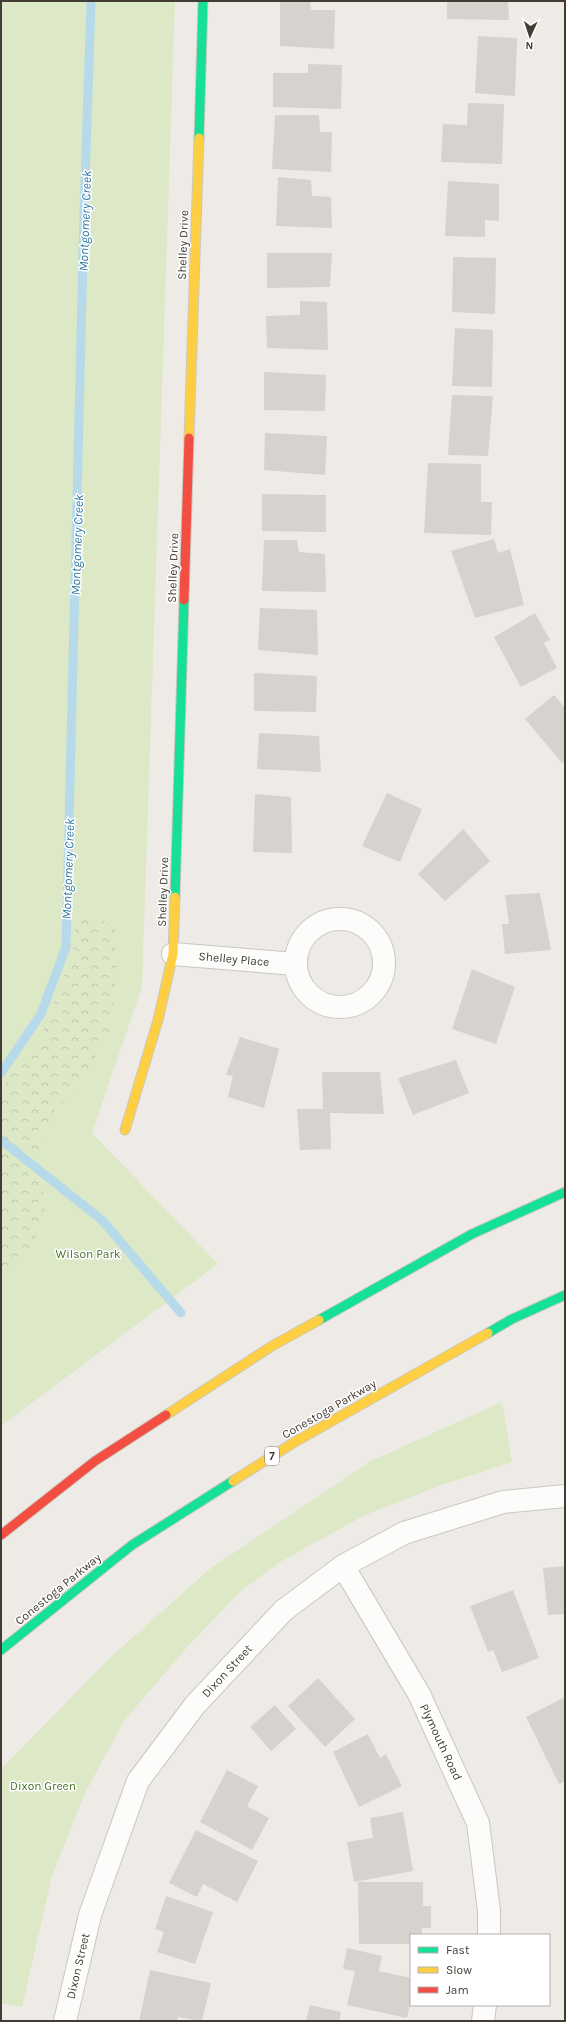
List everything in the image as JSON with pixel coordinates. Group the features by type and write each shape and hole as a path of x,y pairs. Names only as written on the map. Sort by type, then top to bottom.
{"main road":[{"name":"Shelley Drive","path":"125,1130 158,1020 173,954 203,1"},
{"path":"1,1535 95,1461 272,1346 472,1234 565,1192"},
{"name":"Conestoga Parkway","path":"1,1650 132,1545 293,1443 512,1319 565,1294"}],"street":[{"name":"Shelley Place","path":"173,954 295,964"},
{"name":"Dixon Street","path":"65,2021 90,1915 138,1782 195,1705 284,1610 343,1566 404,1533 503,1502 565,1496"},
{"name":"Plymouth Road","path":"343,1566 419,1694 478,1823 489,1911 489,1934"},
{"path":"483,2021 485,2006"}],"green space":[{"name":"Wilson Park","path":"1,1 175,1 142,987 92,1133 218,1264 1,1426"},
{"path":"95,917 115,926 117,970 109,1034 78,1087 55,1110 39,1145 41,1177 46,1206 34,1243 1,1279 1,1090 42,1034 73,952 76,920"},
{"name":"Dixon Green","path":"502,1402 512,1462 441,1485 365,1515 280,1562 241,1591 188,1646 124,1721 85,1793 52,1876 22,2007 1,2003 1,1769 112,1656 211,1568 371,1461"}],"building":[{"path":"280,1 310,1 311,10 335,10 334,49 280,46"},
{"path":"447,1 508,1 509,20 447,19"},
{"path":"478,36 517,38 515,96 475,93"},
{"path":"308,64 342,65 341,109 273,107 273,73 308,73"},
{"path":"468,103 504,104 502,164 441,162 443,124 467,125"},
{"path":"275,115 319,115 320,132 332,132 331,172 272,169"},
{"path":"278,177 311,180 312,196 331,197 332,228 276,226"},
{"path":"448,181 499,184 499,221 485,220 485,237 445,236"},
{"path":"267,253 332,253 330,287 267,288"},
{"path":"453,257 496,258 495,314 452,312"},
{"path":"300,301 327,302 328,350 267,348 266,316 300,315"},
{"path":"455,328 493,330 492,387 452,386"},
{"path":"264,372 326,375 325,411 264,410"},
{"path":"452,395 493,396 488,456 448,455"},
{"path":"265,433 327,436 325,475 264,470"},
{"path":"428,463 481,464 481,502 492,502 491,535 424,533"},
{"path":"262,494 326,495 326,532 262,531"},
{"path":"494,539 498,553 510,549 524,605 475,618 451,551"},
{"path":"264,540 297,540 299,552 325,554 326,592 262,591"},
{"path":"260,608 317,610 318,655 258,650"},
{"path":"535,613 550,640 544,643 557,668 521,687 494,637"},
{"path":"254,673 317,676 316,712 254,711"},
{"path":"554,695 565,708 565,761 562,763 525,719"},
{"path":"259,733 319,736 321,772 257,769"},
{"path":"387,793 422,809 400,862 362,846"},
{"path":"255,794 291,797 292,853 253,852"},
{"path":"463,829 490,861 445,901 418,874"},
{"path":"540,893 551,950 505,954 502,924 509,924 505,895"},
{"path":"472,969 515,987 496,1044 452,1029"},
{"path":"240,1037 279,1049 264,1108 228,1097 233,1076 226,1075"},
{"path":"456,1060 469,1093 413,1115 398,1078"},
{"path":"322,1072 380,1072 384,1114 330,1113 331,1149 300,1150 297,1109 323,1109"},
{"path":"565,1566 565,1614 548,1615 543,1568"},
{"path":"513,1590 539,1658 502,1672 493,1650 488,1652 470,1606"},
{"path":"318,1678 355,1719 325,1747 288,1706"},
{"path":"563,1698 565,1701 565,1781 559,1784 526,1717"},
{"path":"275,1705 296,1729 271,1751 250,1727"},
{"path":"368,1734 380,1758 386,1754 402,1786 359,1807 333,1752"},
{"path":"227,1770 258,1786 247,1806 269,1818 252,1850 200,1822"},
{"path":"403,1812 413,1871 354,1882 347,1842 373,1838 370,1818"},
{"path":"196,1830 258,1861 237,1902 203,1884 197,1897 169,1883"},
{"path":"358,1882 423,1882 423,1906 431,1906 431,1928 422,1928 422,1934 410,1934 410,1944 359,1944"},
{"path":"166,1896 213,1912 195,1964 157,1952 164,1932 155,1929"},
{"path":"347,1948 382,1956 379,1971 410,1978 410,2005 407,2018 347,2005 355,1971 343,1969"},
{"path":"150,1970 211,1983 202,2021 178,2017 177,2021 139,2021"},
{"path":"310,2005 341,2012 339,2021 306,2021"}],"waterway":[{"name":"Montgomery Creek","path":"1,1073 41,1014 66,947 84,214 91,1"},
{"path":"1,1140 102,1220 181,1313"}],"traffic: fast":[{"path":"199,138 203,1"},
{"path":"175,897 184,600"},
{"path":"319,1320 472,1234 565,1192"},
{"path":"488,1333 512,1319 565,1295"},
{"path":"1,1650 132,1545 233,1481"}],"traffic: slow":[{"path":"189,438 199,138"},
{"path":"125,1130 158,1020 173,954 175,897"},
{"path":"166,1415 272,1346 319,1320"},
{"path":"233,1481 293,1443 488,1333"}],"traffic: jam":[{"path":"184,600 189,438"},
{"path":"1,1535 95,1461 166,1415"}]}
